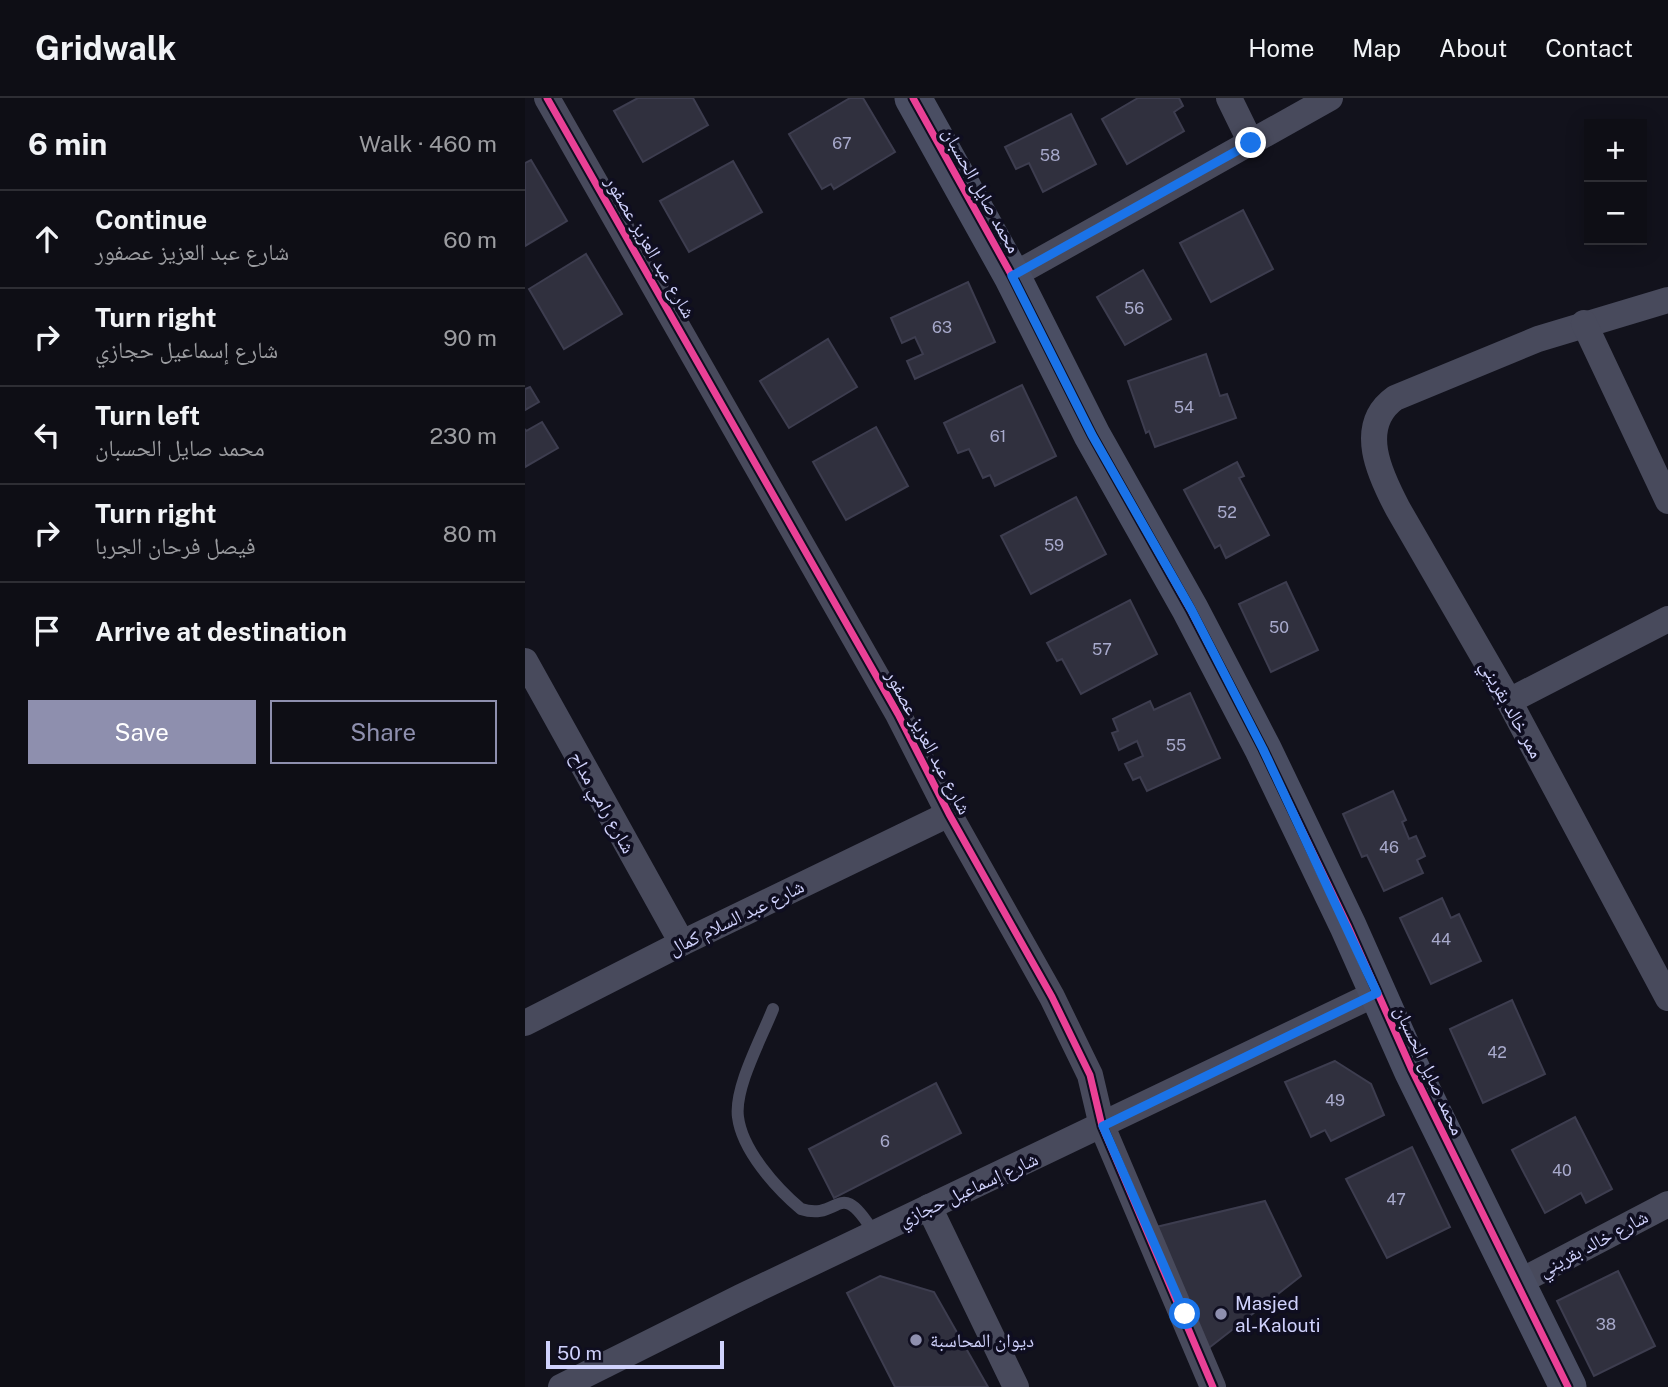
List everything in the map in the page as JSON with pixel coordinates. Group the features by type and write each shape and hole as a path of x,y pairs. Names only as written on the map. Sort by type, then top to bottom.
{"street":[{"name":"شارع عبد العزيز عصفور","path":"547,98 898,714 949,814 1073,1037 1090,1075 1103,1126 1185,1314 1213,1387"},
{"name":"محمد صايل الحسبان","path":"913,98 1012,276 1092,435 1191,609 1263,749 1417,1082 1519,1282 1568,1387"},
{"path":"1229,98 1251,143"},
{"path":"1012,276 1330,98"},
{"path":"1668,300 1584,323 1668,501"},
{"name":"ممر خالد بقريني","path":"1584,323 1395,398 1378,416 1374,435 1375,451 1383,481 1509,701 1668,998"},
{"path":"1509,701 1668,619"},
{"name":"شارع رامي مداح","path":"527,668 682,943"},
{"name":"شارع عبد السلام كمال","path":"525,1023 682,943 949,814"},
{"name":"شارع إسماعيل حجازي","path":"561,1387 874,1233 1377,993"},
{"name":"شارع خالد بقريني","path":"1519,1282 1668,1204"},
{"path":"929,1207 1016,1387"}],"lane":[{"path":"773,1009 742,1087 737,1115 742,1132 759,1161 801,1209 817,1211 851,1203 859,1209 874,1233"}],"building":[{"path":"638,98 693,98 708,125 643,162 614,111"},
{"path":"850,98 863,98 895,152 834,189 831,184 822,189 789,134"},
{"path":"1138,98 1179,98 1183,106 1174,112 1184,131 1127,164 1102,119"},
{"path":"1071,114 1096,164 1043,192 1029,163 1016,169 1005,147"},
{"path":"531,160 567,221 525,246 525,163"},
{"path":"733,161 762,212 689,252 660,201"},
{"path":"1243,210 1273,269 1211,302 1180,243"},
{"path":"586,254 622,314 564,349 529,289"},
{"path":"1143,270 1171,319 1125,345 1097,297"},
{"path":"968,282 995,342 915,379 907,361 923,354 915,337 902,343 891,318"},
{"path":"828,339 857,387 789,428 760,381"},
{"path":"1206,354 1220,396 1227,394 1236,418 1155,447 1149,431 1146,433 1128,381"},
{"path":"1022,385 1056,456 995,486 990,475 983,478 969,449 958,453 944,423"},
{"path":"530,387 539,402 525,410 525,389"},
{"path":"542,422 558,448 525,467 525,429 526,431"},
{"path":"876,427 908,486 846,520 813,462"},
{"path":"1237,462 1244,476 1239,478 1269,535 1226,558 1220,545 1215,548 1184,490"},
{"path":"1076,497 1106,554 1031,594 1001,536"},
{"path":"1286,582 1318,650 1271,672 1239,604"},
{"path":"1130,600 1157,654 1081,694 1062,659 1057,661 1047,643"},
{"path":"1190,693 1220,758 1147,791 1140,777 1133,780 1125,764 1143,756 1137,741 1119,750 1112,733 1118,731 1113,719 1150,701 1154,710"},
{"path":"1393,791 1406,820 1402,822 1409,839 1416,836 1425,856 1417,860 1423,873 1384,891 1367,855 1362,857 1343,814"},
{"path":"1442,898 1451,918 1459,914 1481,961 1431,984 1400,918"},
{"path":"1512,1000 1545,1074 1483,1103 1450,1029"},
{"path":"1335,1061 1371,1084 1384,1115 1331,1141 1325,1130 1311,1137 1285,1082"},
{"path":"936,1083 961,1133 834,1198 809,1149"},
{"path":"1575,1117 1612,1189 1586,1203 1581,1193 1545,1213 1512,1150"},
{"path":"1412,1147 1450,1227 1387,1258 1346,1179"},
{"name":"Masjed al-Kalouti","path":"1265,1201 1301,1276 1205,1351 1152,1228"},
{"path":"1618,1271 1655,1346 1594,1376 1557,1301"},
{"name":"ديوان المحاسبة","path":"880,1276 934,1292 988,1387 895,1387 847,1293"}],"cycle path":[{"path":"547,98 898,714 949,814 1052,997 1090,1075 1102,1126 1213,1387"},
{"path":"913,98 1012,276 1092,435 1190,609 1263,749 1348,926 1412,1070 1568,1387"}],"place":[{"name":"Masjed al-Kalouti","path":"1221,1314"},
{"name":"ديوان المحاسبة","path":"916,1340"}],"route":[{"path":"1185,1314 1103,1126 1377,993 1263,749 1191,609 1092,435 1012,276 1251,143"}]}
